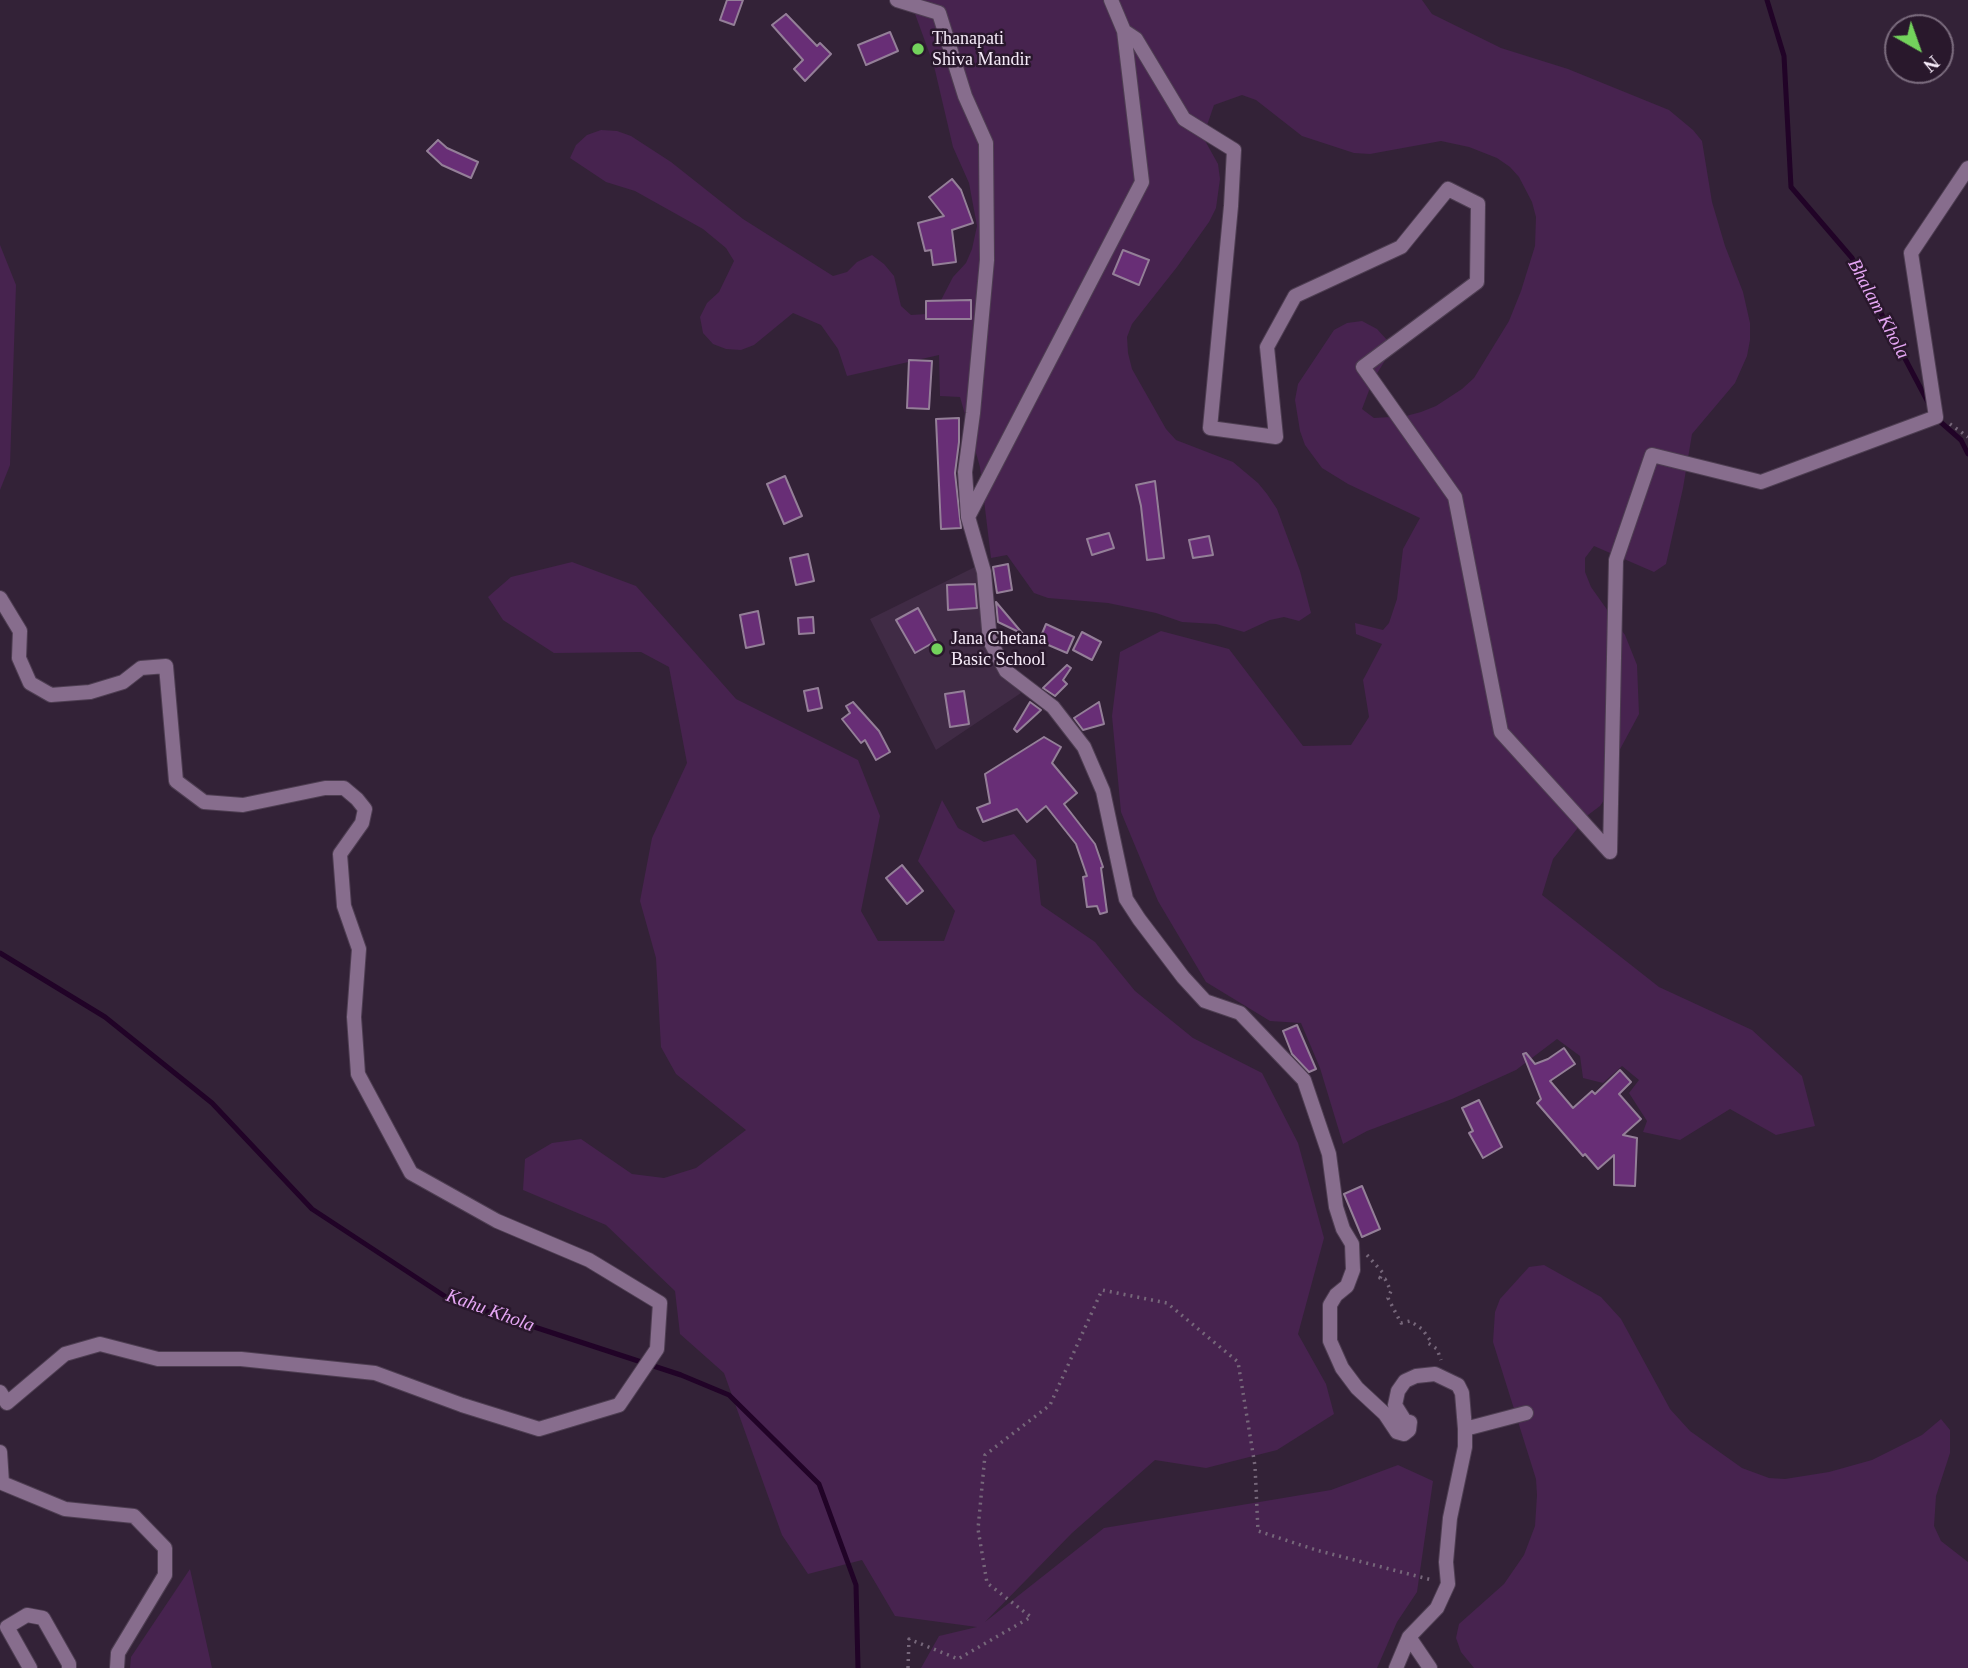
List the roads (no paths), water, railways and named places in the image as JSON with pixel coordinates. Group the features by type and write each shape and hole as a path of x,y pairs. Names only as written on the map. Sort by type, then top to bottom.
{"street":[{"path":"897,0 939,13 965,96 986,143 987,260 965,471 968,517 985,572 990,641 1006,671 1053,707 1084,747 1103,791 1126,899 1183,977 1205,1001 1240,1013 1304,1080 1329,1154 1336,1207 1352,1247 1353,1270 1347,1286 1336,1295 1330,1305 1330,1341 1342,1368 1357,1388 1385,1413 1397,1432 1404,1434 1409,1430 1410,1422 1405,1421 1395,1405 1398,1391 1405,1381 1416,1376 1435,1374 1458,1385 1462,1393 1465,1447 1450,1518 1446,1562 1448,1584 1437,1608 1409,1637 1396,1668"},
{"path":"968,517 1142,182 1124,31 1111,0"},
{"path":"1124,31 1136,39 1184,119 1234,150 1210,428 1276,438 1267,347 1295,296 1401,247 1448,189 1478,204 1477,282 1363,367 1455,497 1501,732 1610,852 1616,560 1652,455 1761,482 1936,417 1911,253 1968,168"},
{"path":"0,598 20,631 19,657 30,683 51,695 90,692 122,682 141,668 166,666 176,781 204,802 243,805 325,788 344,788 357,799 365,809 362,823 340,854 344,906 359,949 354,1017 358,1074 411,1173 497,1220 589,1259 660,1303 657,1349 619,1405 538,1429 462,1405 376,1373 241,1359 158,1359 100,1344 65,1354 6,1403 0,1392"},
{"path":"1465,1429 1526,1413"},
{"path":"0,1452 2,1483 65,1509 134,1517 165,1548 166,1575 118,1653 117,1668"},
{"path":"30,1668 7,1627 27,1615 43,1618 69,1668"},
{"path":"1409,1637 1430,1668"}],"waterway":[{"name":"Bhalam Khola","path":"1767,0 1784,56 1791,187 1852,258 1930,406"},
{"name":"Bhalam Khola","path":"1936,418 1961,440 1968,454"},
{"name":"Kahu Khola","path":"0,953 105,1017 212,1103 312,1209 449,1299 681,1375 729,1395 819,1484 856,1585 858,1668"}],"place":[{"name":"Thanapati Shiva Mandir","path":"918,49"},
{"name":"Jana Chetana Basic School","path":"937,649"}]}
